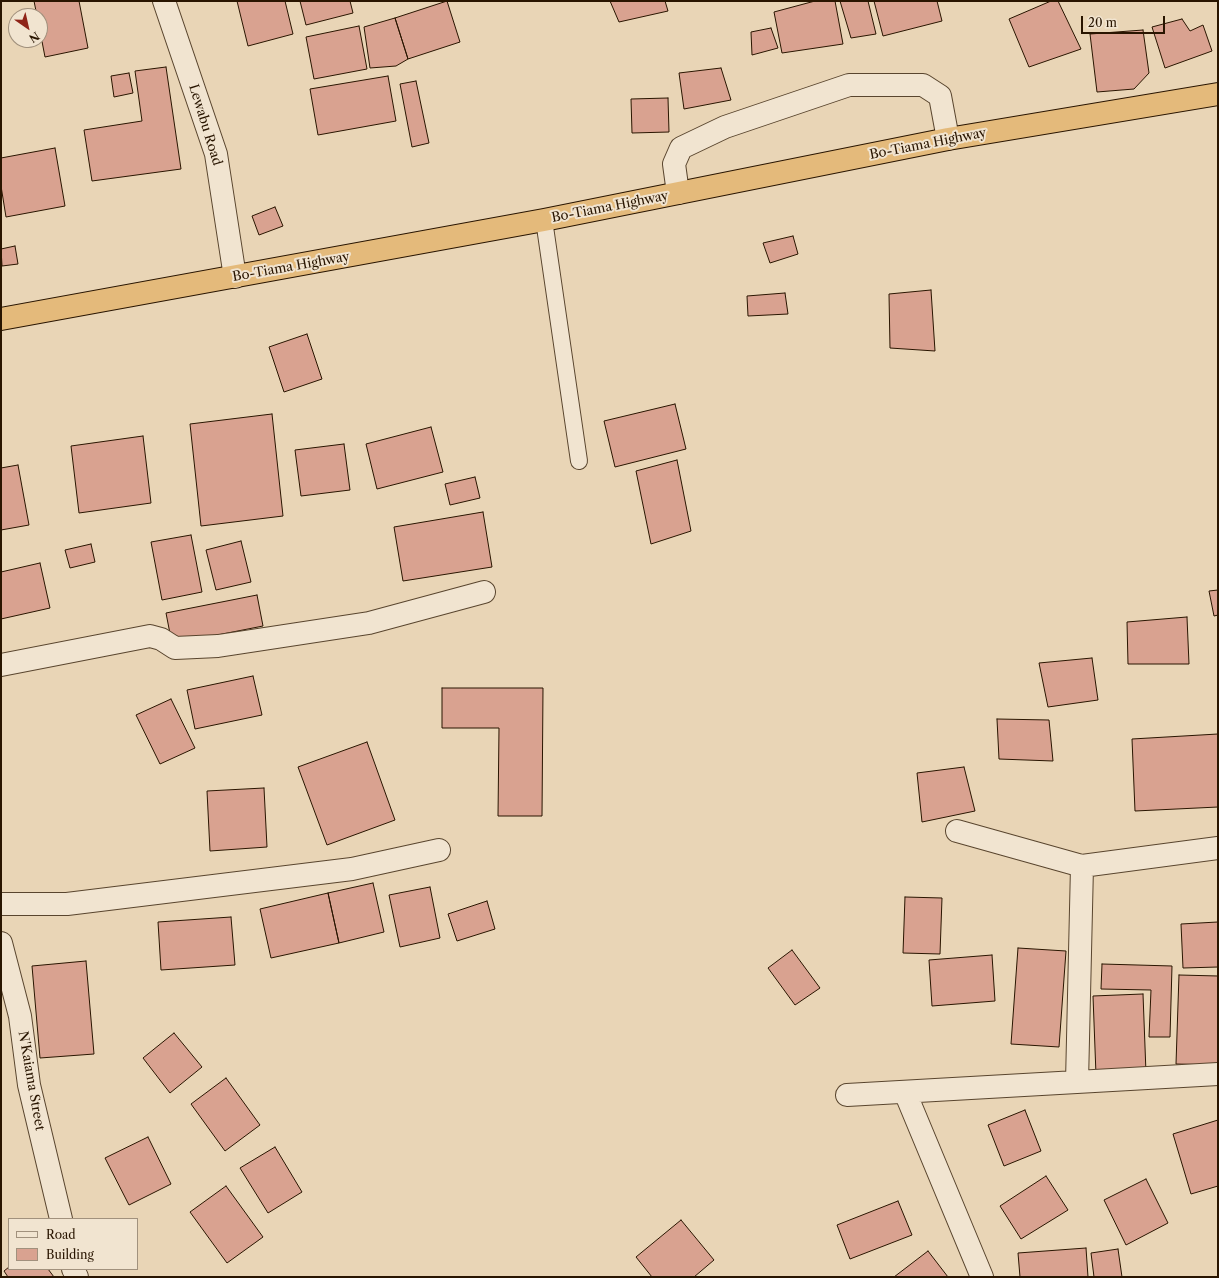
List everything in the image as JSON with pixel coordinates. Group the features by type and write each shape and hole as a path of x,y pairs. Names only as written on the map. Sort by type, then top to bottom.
{"highway":[{"name":"Bo-Tiama Highway","path":"1,319 544,220 948,140 1218,94"}],"street":[{"name":"Lewabu Road","path":"164,1 216,154 235,277"},
{"path":"678,193 674,164 681,148 725,127 849,85 923,85 940,96 948,140"},
{"path":"1,665 150,636 161,639 175,648 218,646 369,623 484,592"},
{"path":"957,831 1082,866 1218,848"},
{"path":"1,904 67,904 320,873 352,869 439,850"},
{"path":"1077,1082 1082,866"},
{"name":"N'Kaiama Street","path":"1,942 20,1016 29,1085 61,1218"},
{"path":"847,1094 1218,1074"},
{"path":"905,1092 982,1277"}],"lane":[{"path":"544,220 579,462"}],"building":[{"path":"34,1 79,1 88,48 45,57 43,48 48,48 48,8 35,8"},
{"path":"237,1 285,1 293,34 248,46"},
{"path":"300,1 350,1 353,13 306,25"},
{"path":"447,1 460,42 408,59 395,18"},
{"path":"610,1 665,1 668,11 619,22"},
{"path":"815,1 835,1 843,44 782,53 774,12"},
{"path":"840,1 868,1 876,34 851,38"},
{"path":"874,1 937,1 942,21 883,36"},
{"path":"1051,1 1058,1 1081,49 1029,67 1009,19"},
{"path":"395,18 408,59 396,66 370,68 364,27"},
{"path":"1182,19 1190,31 1203,25 1212,51 1165,68 1152,27"},
{"path":"359,26 367,69 314,79 306,37"},
{"path":"771,28 778,48 752,55 751,32"},
{"path":"1143,30 1149,73 1134,89 1097,92 1090,34"},
{"path":"166,67 181,169 92,181 84,130 142,121 135,71"},
{"path":"721,68 731,100 684,109 679,73"},
{"path":"129,73 133,93 114,97 111,76"},
{"path":"388,76 396,121 318,135 310,89"},
{"path":"416,81 429,143 412,147 400,84"},
{"path":"668,98 669,132 632,133 631,99"},
{"path":"55,148 65,206 6,217 1,186 1,158"},
{"path":"275,207 283,226 259,235 252,216"},
{"path":"793,236 798,254 770,263 763,243"},
{"path":"15,246 18,264 2,266 1,249"},
{"path":"931,290 935,351 890,348 889,294"},
{"path":"785,293 788,314 748,316 747,296"},
{"path":"307,334 322,379 284,392 269,347"},
{"path":"675,404 686,449 615,467 604,421"},
{"path":"272,414 283,516 201,526 190,424"},
{"path":"431,427 443,472 377,489 366,444"},
{"path":"143,436 151,503 79,513 71,446"},
{"path":"344,444 350,490 301,496 295,450"},
{"path":"677,460 691,531 651,544 636,471"},
{"path":"18,465 29,525 1,530 1,468"},
{"path":"475,477 480,498 450,505 445,484"},
{"path":"483,512 492,567 403,581 394,527"},
{"path":"191,535 202,592 162,600 151,542"},
{"path":"241,541 251,582 216,590 206,550"},
{"path":"91,544 95,562 70,568 65,550"},
{"path":"40,563 50,608 1,619 1,572"},
{"path":"1218,590 1218,615 1214,616 1209,591"},
{"path":"257,595 263,626 172,644 166,613"},
{"path":"1187,617 1189,664 1128,664 1127,622"},
{"path":"1092,658 1098,700 1048,707 1039,663"},
{"path":"253,676 262,715 195,729 187,690"},
{"path":"442,688 543,688 542,816 498,816 499,728 442,728"},
{"path":"171,699 195,748 160,764 136,715"},
{"path":"997,719 1049,720 1053,761 999,759"},
{"path":"1218,734 1218,807 1135,811 1132,739"},
{"path":"367,742 395,820 327,845 298,767"},
{"path":"964,767 975,811 922,822 917,773"},
{"path":"264,788 267,847 210,851 207,791"},
{"path":"373,883 384,932 339,943 328,893"},
{"path":"430,887 440,938 400,947 389,895"},
{"path":"328,893 339,943 271,958 260,909"},
{"path":"905,897 942,898 940,954 903,953"},
{"path":"487,901 495,929 457,941 448,914"},
{"path":"231,917 235,965 161,970 158,922"},
{"path":"1218,922 1218,967 1183,968 1181,924"},
{"path":"1018,948 1066,951 1059,1047 1011,1044"},
{"path":"792,950 820,988 795,1005 768,968"},
{"path":"992,955 995,1001 932,1006 929,960"},
{"path":"86,961 94,1054 40,1058 32,966"},
{"path":"1102,964 1172,966 1170,1037 1149,1037 1151,990 1101,989"},
{"path":"1179,975 1218,976 1218,1065 1176,1064"},
{"path":"1143,994 1146,1073 1096,1075 1093,996"},
{"path":"174,1033 202,1067 170,1093 143,1058"},
{"path":"226,1078 260,1125 225,1151 191,1104"},
{"path":"1025,1110 1041,1151 1004,1166 988,1125"},
{"path":"1218,1120 1218,1186 1191,1194 1173,1134"},
{"path":"148,1137 171,1184 129,1205 105,1158"},
{"path":"275,1147 302,1192 268,1213 240,1168"},
{"path":"1046,1176 1068,1210 1021,1239 1000,1206"},
{"path":"1146,1179 1168,1223 1126,1245 1104,1200"},
{"path":"226,1186 263,1237 227,1263 190,1212"},
{"path":"898,1201 912,1235 850,1259 837,1225"},
{"path":"681,1220 714,1260 694,1277 652,1277 636,1257"},
{"path":"1086,1248 1088,1277 1020,1277 1018,1253"},
{"path":"1118,1249 1122,1277 1094,1277 1091,1253"},
{"path":"928,1251 948,1277 894,1277"},
{"path":"8,1268 8,1270 49,1270 54,1277 8,1277 4,1271"}]}
